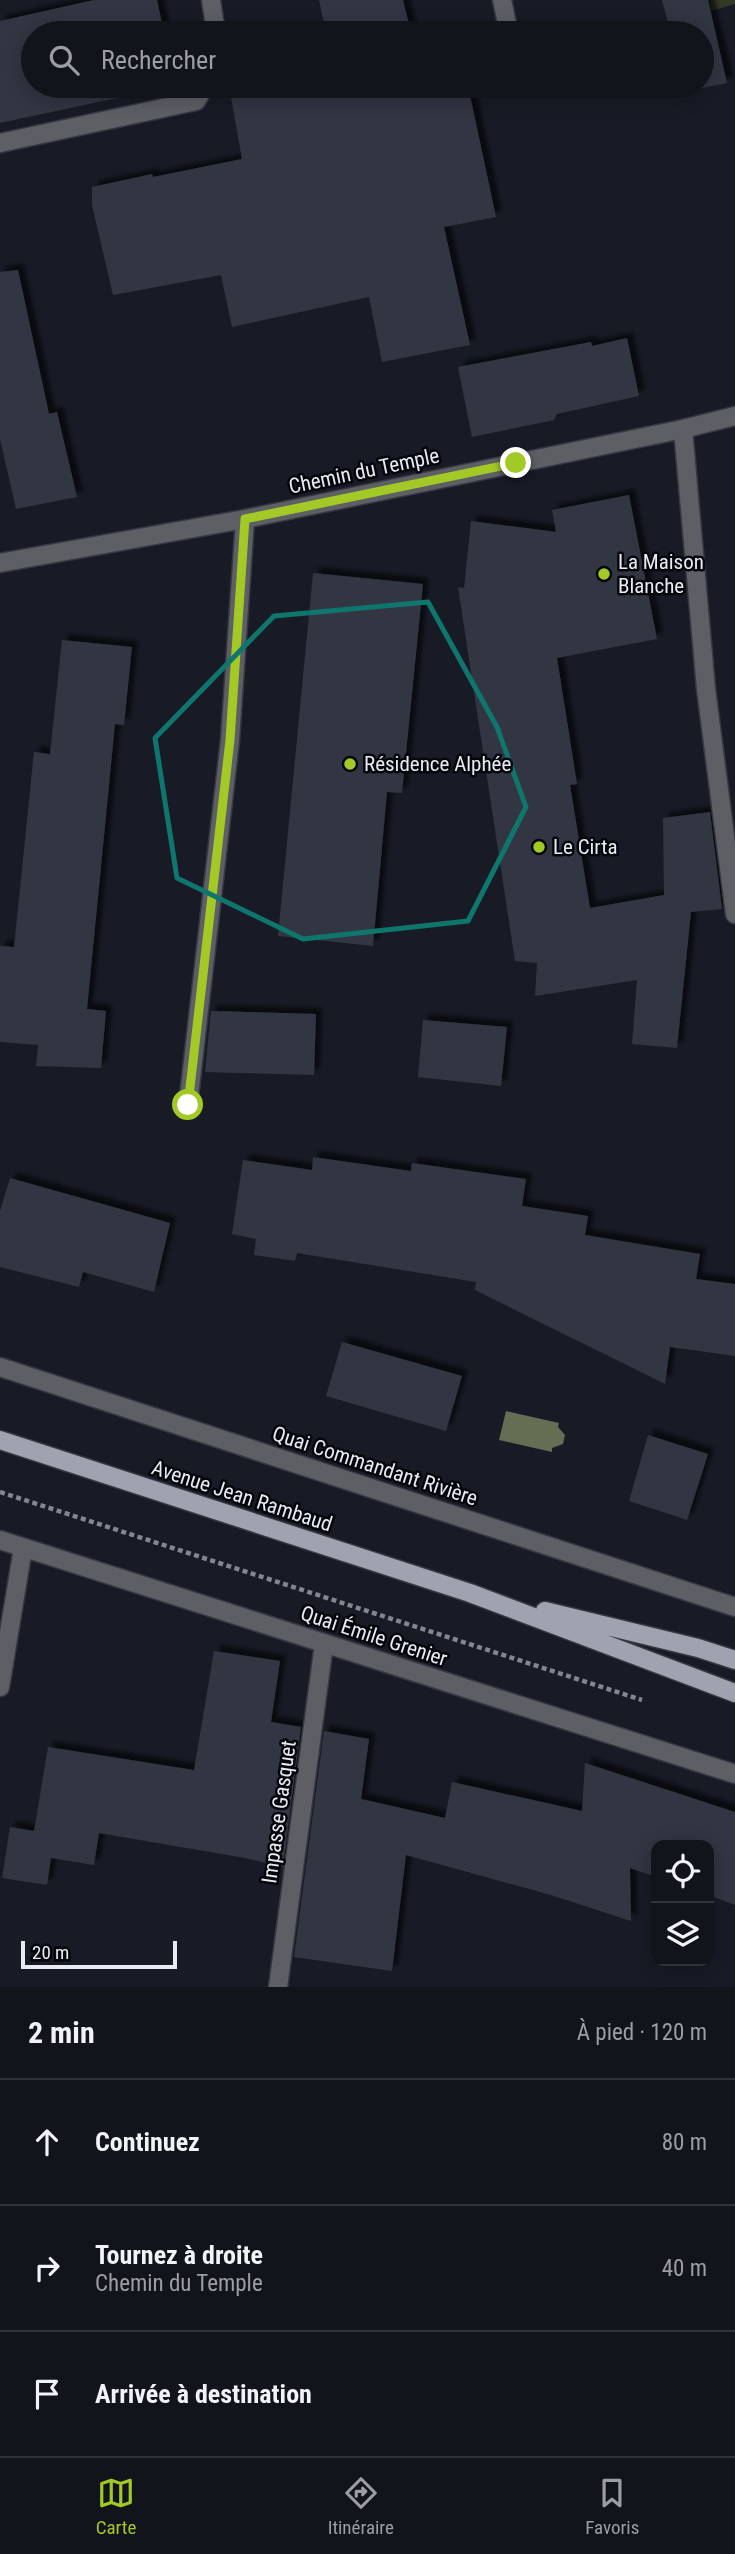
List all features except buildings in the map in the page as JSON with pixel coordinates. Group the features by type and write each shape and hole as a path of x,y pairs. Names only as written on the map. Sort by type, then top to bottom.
{"main road":[{"name":"Avenue Jean Rambaud","path":"0,1440 470,1593 735,1693"},
{"name":"Avenue Jean Rambaud","path":"470,1593 698,1648 735,1660"}],"street":[{"path":"211,0 214,21"},
{"path":"502,0 506,21"},
{"path":"0,144 197,101 199,98"},
{"name":"Chemin du Temple","path":"0,563 245,519 735,416"},
{"path":"683,429 706,689 735,915"},
{"path":"188,1105 230,740 245,519"},
{"name":"Quai Commandant Rivière","path":"0,1367 735,1607"},
{"name":"Quai Émile Grenier","path":"0,1540 735,1774"},
{"path":"0,1687 23,1548"},
{"name":"Impasse Gasquet","path":"278,1987 324,1644"}],"path":[{"path":"0,1492 643,1700"}],"highlighted area":[{"path":"428,602 497,727 526,807 468,921 303,939 177,878 155,738 274,616"}],"shaded area":[{"path":"709,0 735,0 735,4 711,11"},
{"path":"506,1411 559,1423 558,1427 565,1435 563,1444 552,1448 552,1452 499,1440"}],"place":[{"name":"La Maison Blanche","path":"604,574"},
{"name":"Résidence Alphée","path":"350,764"},
{"name":"Le Cirta","path":"539,847"}],"route":[{"path":"188,1105 230,740 245,519 516,463"}]}
